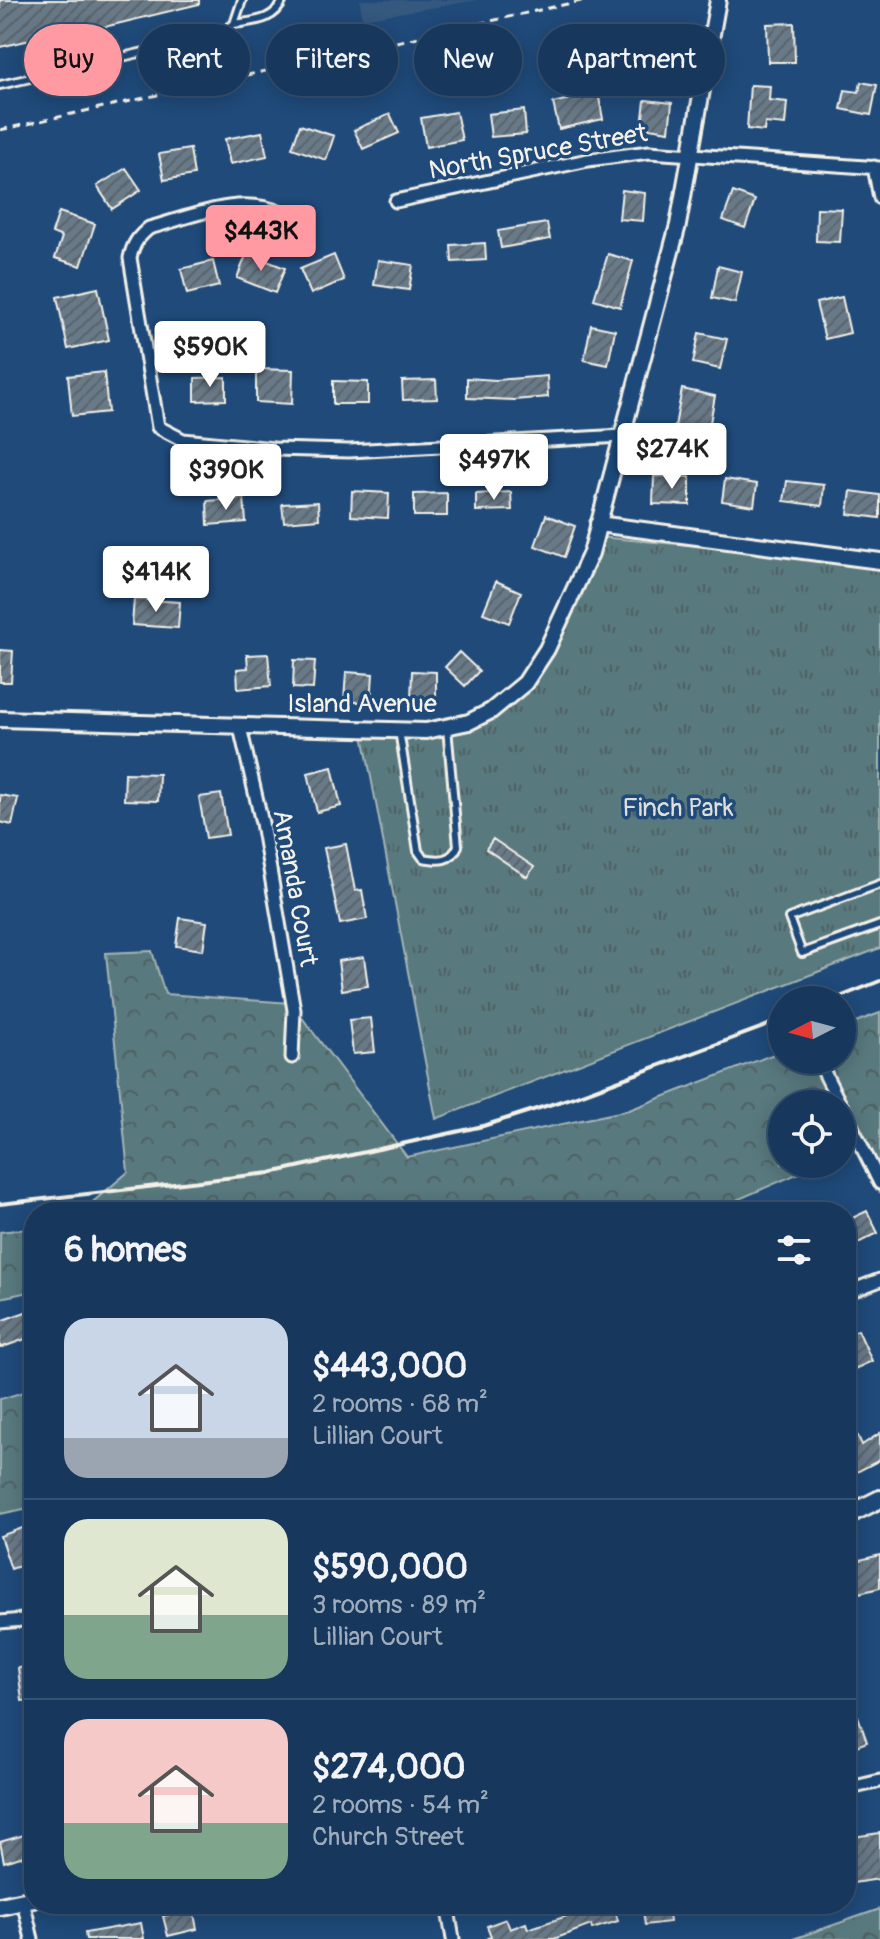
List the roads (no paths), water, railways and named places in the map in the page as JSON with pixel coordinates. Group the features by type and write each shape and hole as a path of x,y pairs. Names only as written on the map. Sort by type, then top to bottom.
{"main road":[{"path":"856,1511 880,1499"},
{"path":"0,1906 24,1901"}],"street":[{"name":"Island Avenue","path":"0,719 399,730 447,728 469,722 509,699 537,668 591,553 678,225 718,0"},
{"name":"North Spruce Street","path":"396,201 588,160 649,152 877,168"},
{"path":"877,168 880,198"},
{"path":"281,213 270,208 240,205 149,228 132,247 130,258 158,427 183,440 274,449 349,451 623,436"},
{"path":"598,524 880,561"},
{"name":"Amanda Court","path":"240,727 262,823 294,1010 292,1057"},
{"path":"856,1136 880,1183"},
{"path":"856,1289 880,1280"},
{"path":"0,1622 24,1620"},
{"path":"856,1787 880,1781"},
{"path":"30,1914 32,1939"},
{"path":"449,1914 453,1939"}],"lane":[{"path":"242,0 234,24 266,19 280,8 283,0"},
{"path":"0,85 138,53"},
{"path":"399,730 418,851 423,858 435,861 454,855 458,846 447,728"},
{"path":"880,884 789,918 802,953 880,925"}],"railway":[{"path":"856,990 880,981"},
{"path":"0,1204 270,1173 483,1126 574,1097 768,1025"}],"park label":[{"name":"Finch Park","path":"678,808"}]}
